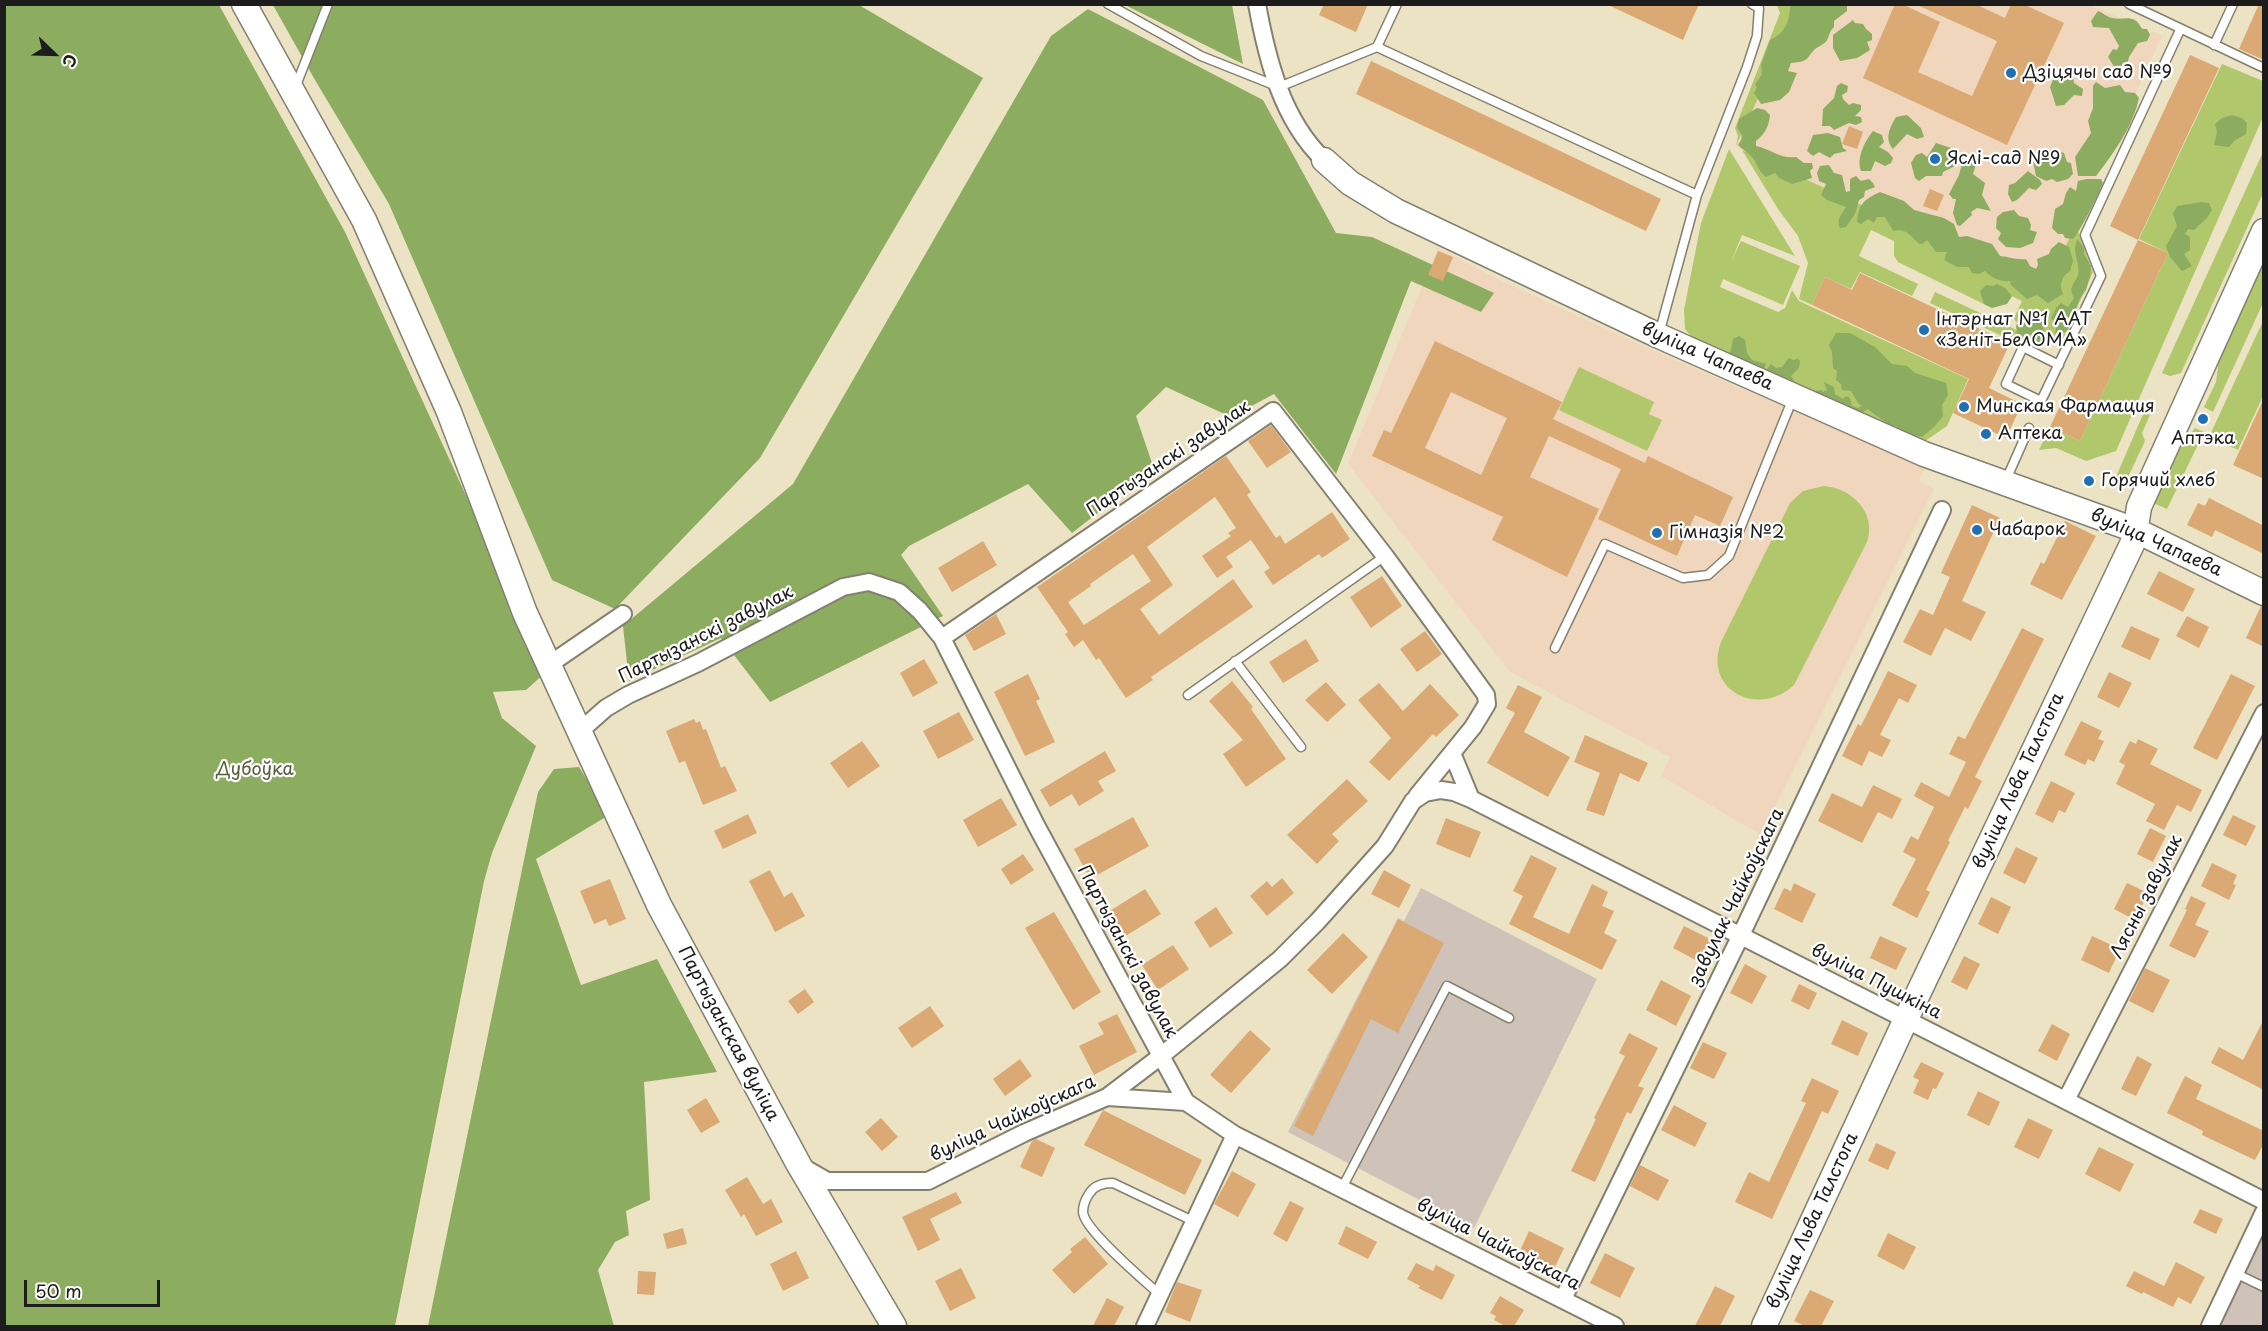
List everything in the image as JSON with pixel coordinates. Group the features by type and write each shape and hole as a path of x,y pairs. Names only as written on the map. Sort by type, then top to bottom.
{"main road":[{"name":"Партызанская вуліца","path":"244,4 364,220 449,412 525,613 659,905 799,1165 894,1326"},
{"name":"вуліца Чапаева","path":"1324,160 1356,187 1396,211 1659,336 1924,454 2005,481 2135,530 2264,593"},
{"name":"вуліца Льва Талстога","path":"1764,1326 1906,1019 2134,540 2139,507 2264,231"}],"street":[{"name":"вуліца Чапаева","path":"1257,4 1265,44 1279,87 1297,126 1324,160"},
{"name":"Партызанскі завулак","path":"580,731 606,708 628,695 698,663 843,587 868,582 898,592 920,611 942,638 1036,825 1161,1056 1280,959 1317,922 1385,846 1413,801 1473,727 1487,704 1486,694 1385,556 1273,411 942,638"},
{"name":"завулак Чайкоўскага","path":"1563,1299 1740,937 1942,510"},
{"path":"550,664 622,614"},
{"name":"Лясны завулак","path":"2066,1100 2264,712"},
{"path":"1452,753 1471,798"},
{"path":"1413,801 1425,793 1441,790 1471,798"},
{"name":"вуліца Пушкіна","path":"1471,798 1740,937 2264,1201"},
{"name":"вуліца Чайкоўскага","path":"799,1165 827,1181 928,1181 1024,1133 1107,1097 1161,1056 1186,1102 1234,1135 1616,1326"},
{"path":"1107,1097 1186,1102"},
{"path":"1145,1326 1234,1135"},
{"path":"2210,1326 2264,1212"}],"lane":[{"path":"293,92 328,4"},
{"path":"1108,4 1201,56 1279,87 1377,47 1396,4"},
{"path":"2129,4 2264,68"},
{"path":"2214,45 2233,4"},
{"path":"1659,336 1697,195 1757,36 1757,6"},
{"path":"2059,365 2023,347 2006,384 2041,401 2059,365 2102,276 2085,235 2180,30"},
{"path":"1377,47 1697,195"},
{"path":"1555,648 1605,544 1683,578 1708,575 1730,556 1794,396"},
{"path":"2005,481 2029,428"},
{"path":"1188,694 1385,556"},
{"path":"1235,661 1301,747"},
{"path":"1342,1188 1447,986 1509,1018"},
{"path":"1159,1294 1108,1247 1087,1223 1083,1213 1084,1202 1091,1190 1102,1184 1113,1183 1193,1221"},
{"path":"2235,1273 2264,1287"}],"shaded area":[{"name":"Яслі-сад №9","path":"1801,5 2090,5 2162,36 2046,289 1736,147"},
{"name":"Гімназія №2","path":"1438,248 1504,282 1643,346 1925,468 1919,481 1934,489 1761,835 1661,776 1670,757 1510,672 1348,464"},
{"path":"1421,888 1597,979 1474,1228 1288,1132 1398,918 1404,921"},
{"path":"2263,1232 2263,1326 2219,1326"}],"green space":[{"name":"Дубоўка","path":"5,5 219,5 345,232 514,600 545,673 526,690 493,692 502,718 536,746 492,853 484,881 395,1326 5,1326"},
{"path":"273,5 859,5 983,78 760,458 615,609 552,580 389,204"},
{"path":"1125,5 1232,5 1243,64"},
{"path":"1777,5 1801,5 1736,146 1738,136 1735,128 1780,13"},
{"path":"1792,5 1847,5 1847,11 1834,21 1834,27 1825,43 1815,49 1806,60 1791,63 1788,71 1797,73 1789,92 1780,100 1761,104 1754,93 1757,87 1755,85 1762,74 1761,65 1770,40 1785,27"},
{"path":"1088,9 1263,100 1336,233 1372,237 1494,293 1481,312 1411,281 1336,474 1274,394 1231,417 1166,387 1136,416 1154,469 1072,533 1028,484 909,546 901,555 943,616 770,702 721,638 629,681 623,626 793,484 1051,36"},
{"path":"2098,11 2116,19 2132,19 2142,29 2147,29 2150,35 2147,41 2138,43 2127,65 2115,68 2108,57 2113,49 2117,50 2119,46 2109,28 2093,27 2091,21"},
{"path":"1853,20 1855,23 1863,24 1872,34 1872,40 1867,42 1870,50 1857,58 1840,61 1833,48 1833,35"},
{"path":"2222,64 2263,81 2263,117 2116,451 2086,461 2056,448 2039,450 2050,427 2080,441 2168,253 2139,239"},
{"path":"2064,74 2073,76 2074,83 2083,89 2082,96 2074,95 2064,105 2056,106 2050,87 2053,80"},
{"path":"2096,82 2105,88 2120,85 2125,92 2135,93 2139,98 2128,129 2096,176 2078,176 2075,157 2091,133 2088,121 2093,108 2093,86"},
{"path":"1841,83 1848,86 1847,92 1842,95 1843,99 1849,105 1853,103 1861,105 1861,110 1855,116 1861,117 1862,122 1856,125 1849,123 1834,130 1830,126 1822,126 1823,109 1834,98 1837,86"},
{"path":"1757,108 1765,110 1770,115 1768,126 1756,141 1756,146 1785,157 1796,157 1804,163 1812,163 1813,168 1810,171 1812,178 1792,184 1779,178 1775,173 1766,177 1751,156 1738,145 1742,137 1737,128 1739,119"},
{"path":"1907,115 1921,128 1924,137 1917,139 1907,134 1893,149 1888,137 1890,129 1896,117"},
{"path":"2232,115 2242,118 2247,123 2246,134 2229,147 2214,145 2217,132 2215,124 2222,118"},
{"path":"1873,131 1882,135 1884,142 1879,147 1893,158 1891,163 1885,166 1875,161 1871,171 1861,171 1860,155"},
{"path":"1828,133 1840,137 1843,148 1847,151 1834,154 1830,158 1819,152 1813,156 1807,151 1813,135"},
{"path":"1936,143 1951,148 1950,153 1954,155 1957,165 1943,172 1942,176 1926,176 1919,181 1915,178 1911,163 1916,155 1922,153 1927,157"},
{"path":"1729,149 1795,256 1742,235 1731,262 1741,241 1800,266 1783,305 1723,279 1720,287 1778,312 1785,308 1792,290 1799,301 1968,379 1947,426 1922,443 1695,341 1685,329 1684,310 1701,223"},
{"path":"2052,149 2064,153 2067,162 2071,163 2073,174 2068,179 2057,182 2052,179 2046,181 2036,176 2033,161 2040,154"},
{"path":"1742,150 2045,289 2083,210 2078,231 2093,272 2063,339 2055,339 2016,322 2014,318 2022,301 1999,290 1990,307 1898,262 1894,256 1894,241 1871,230 1859,256 1918,284 1912,296 1860,272 1851,289 1825,277 1812,305 1799,299 1808,263 1798,236 1778,209"},
{"path":"2263,152 2263,193 2181,373 2170,376 2162,373"},
{"path":"1969,157 1977,161 1973,174 1985,183 1982,195 1991,211 1977,208 1960,226 1957,225 1953,213 1956,199 1949,194 1959,175 1963,160"},
{"path":"1829,165 1834,173 1842,175 1846,192 1850,191 1850,179 1856,176 1861,181 1869,179 1875,187 1865,191 1864,197 1859,200 1855,214 1846,227 1840,228 1839,222 1846,207 1827,200 1821,195 1826,184 1819,181 1817,173 1820,166"},
{"path":"2028,171 2042,184 2036,190 2029,188 2012,202 2008,194 2009,185 2015,183"},
{"path":"2101,179 2103,183 2076,236 2073,239 2065,238 2063,234 2058,234 2052,228 2055,209 2063,204 2070,187 2076,191 2078,181"},
{"path":"1880,192 1904,201 1914,210 1944,218 1954,224 1959,237 1967,236 1992,244 2000,256 2026,259 2030,266 2036,269 2037,259 2049,254 2059,242 2069,247 2073,261 2070,271 2062,281 2063,294 2048,303 2037,295 2027,299 2011,285 2010,281 1996,279 1985,271 1979,274 1972,273 1969,267 1957,267 1944,260 1947,252 1936,252 1927,240 1919,244 1905,232 1893,231 1885,217 1877,217 1874,223 1868,219 1861,224 1857,222 1863,203"},
{"path":"2209,203 2212,210 2194,230 2188,229 2185,234 2190,237 2190,250 2184,254 2192,266 2182,271 2170,257 2166,246 2177,226 2173,214 2177,206"},
{"path":"2014,210 2019,216 2028,218 2031,225 2030,230 2037,232 2033,243 2020,248 2006,247 1998,239 2001,233 1996,228 1997,217 2003,212"},
{"path":"2077,239 2084,248 2084,254 2091,266 2090,276 2068,330 2060,334 2055,333 2057,325 2051,318 2056,308 2061,303 2068,307 2074,298 2072,289 2078,275 2075,249"},
{"path":"2263,258 2263,303 2213,412 2204,407 2216,382 2220,351"},
{"path":"1997,284 2005,288 2012,296 2007,304 1992,308 1984,304 1980,291 1986,285"},
{"path":"1935,292 2038,340 2033,350 1930,303"},
{"path":"2029,315 2043,318 2047,323 2043,328 2047,337 2040,344 2025,340 2017,334 2016,325"},
{"path":"2263,321 2263,396 2238,450 2209,437"},
{"path":"1836,333 1850,333 1875,347 1892,364 1907,366 1915,373 1946,383 1948,395 1942,405 1943,416 1935,426 1922,437 1911,435 1896,426 1889,426 1868,409 1855,416 1811,395 1815,391 1827,390 1824,382 1834,387 1835,394 1843,399 1846,396 1850,398 1852,406 1858,408 1862,406 1851,391 1842,390 1841,384 1836,380 1837,371 1833,368 1829,345"},
{"path":"1739,336 1745,340 1747,353 1752,360 1766,364 1763,371 1748,366 1742,359 1735,364 1730,354 1733,339"},
{"path":"1789,358 1800,361 1799,368 1791,376 1794,380 1790,384 1765,372 1771,364 1776,368 1782,367"},
{"path":"1579,367 1654,402 1649,414 1662,420 1647,451 1559,410"},
{"path":"2144,412 2150,415 2142,433 2145,441 2122,490 2112,486"},
{"path":"2195,428 2204,432 2167,509 2151,502 2170,461"},
{"path":"1824,486 1844,492 1860,504 1868,521 1867,542 1794,685 1780,695 1765,699 1751,699 1727,686 1720,674 1718,659 1721,642 1790,503 1803,491"},
{"path":"579,767 609,815 536,859 581,985 657,959 717,1072 644,1082 650,1200 626,1211 629,1235 615,1242 598,1270 614,1326 428,1326 538,792 554,769"}],"building":[{"path":"1324,4 1368,4 1356,32 1319,15"},
{"path":"1606,4 1699,4 1683,40"},
{"name":"Дзіцячы сад №9","path":"1895,4 1902,4 1940,22 1918,72 1972,96 1997,41 1915,4 1975,4 2005,18 2011,4 2023,4 2064,23 2007,145 1863,78"},
{"path":"2259,4 2264,4 2264,60 2239,49"},
{"path":"2190,55 2219,68 2138,240 2110,226"},
{"path":"1371,61 1661,199 1646,231 1356,94"},
{"path":"1849,126 1863,132 1857,149 1842,144"},
{"path":"1930,189 1944,195 1937,211 1923,206"},
{"path":"2138,240 2168,253 2080,441 2050,427"},
{"path":"1438,251 1453,257 1443,281 1428,275"},
{"name":"Інтэрнат №1 ААТ «Зеніт-БелОМА»","path":"1860,273 2010,343 1989,388 2022,404 2006,438 1953,413 1969,379 1812,305 1825,277 1852,290"},
{"name":"Гімназія №2","path":"1435,341 1562,402 1553,419 1645,463 1648,456 1733,497 1720,526 1695,515 1677,556 1598,519 1621,469 1549,436 1530,477 1599,509 1567,577 1492,540 1503,517 1372,456 1384,430 1391,433","holes":["1451,392 1507,418 1481,475 1425,448"]},
{"path":"2264,398 2264,479 2233,465"},
{"path":"1271,425 1291,452 1267,468 1248,441"},
{"path":"1226,456 1251,492 1247,495 1276,538 1280,535 1285,544 1332,512 1350,539 1322,558 1319,554 1273,585 1264,572 1270,568 1251,540 1226,557 1233,567 1217,578 1202,556 1231,536 1228,533 1236,528 1215,497 1147,547 1173,585 1140,609 1159,635 1233,579 1253,607 1151,677 1153,680 1126,698 1099,658 1096,660 1083,640 1074,647 1065,634 1068,632 1037,587","holes":["1133,554 1151,581 1084,625 1068,602"]},
{"path":"2209,498 2264,526 2264,554 2215,530 2212,537 2187,525 2198,503 2205,506"},
{"path":"1972,505 2000,518 1962,601 1986,612 1971,641 1945,628 1931,656 1903,642 1920,609 1933,615 1950,577 1941,573"},
{"path":"2065,521 2096,536 2062,600 2030,584 2041,562 2044,564"},
{"path":"983,541 997,565 952,592 938,568"},
{"path":"2159,571 2195,589 2183,612 2147,594"},
{"path":"1382,576 1402,606 1371,628 1350,597"},
{"path":"2261,606 2264,607 2264,647 2246,638"},
{"path":"996,614 1006,634 974,651 965,635"},
{"path":"2187,616 2209,627 2199,648 2176,636"},
{"path":"2131,626 2160,639 2150,660 2121,647"},
{"path":"2022,628 2044,639 1975,777 1982,781 1968,809 1965,807 1948,841 1950,842 1926,890 1930,892 1917,918 1892,905 1916,859 1903,852 1911,836 1918,840 1934,807 1914,796 1921,782 1949,797 1966,762 1949,754 1958,736 1965,739"},
{"path":"1425,631 1442,654 1417,672 1400,649"},
{"path":"1306,639 1319,661 1283,683 1269,662"},
{"path":"924,659 938,683 913,697 900,673"},
{"path":"1888,671 1917,685 1908,703 1899,698 1880,735 1891,740 1882,757 1869,751 1862,766 1842,756 1858,724 1861,726"},
{"path":"2109,672 2132,683 2119,708 2097,697"},
{"path":"1028,674 1040,699 1036,701 1055,742 1025,756 994,692"},
{"path":"2231,674 2255,686 2217,760 2193,748"},
{"path":"1232,681 1253,707 1251,709 1286,759 1246,787 1223,754 1243,740 1209,701"},
{"path":"1326,682 1346,705 1327,722 1305,700"},
{"path":"1379,683 1403,711 1430,684 1459,715 1436,737 1433,734 1389,781 1369,762 1391,738 1358,700"},
{"path":"1518,685 1542,697 1524,732 1570,757 1548,797 1487,763 1515,713 1506,708"},
{"path":"959,712 974,740 938,759 923,731"},
{"path":"694,719 696,723 700,721 703,730 706,729 721,768 725,766 737,791 703,805 685,761 679,763 666,731"},
{"path":"2081,721 2102,731 2098,739 2104,741 2094,762 2088,759 2085,765 2064,755"},
{"path":"1585,735 1648,763 1639,782 1620,773 1604,816 1586,810 1600,773 1574,762"},
{"path":"2138,739 2158,749 2150,764 2202,790 2191,812 2177,805 2164,830 2146,821 2155,804 2116,784 2125,765 2119,762 2130,741 2136,744"},
{"path":"862,741 880,766 848,788 830,763"},
{"path":"1105,751 1116,771 1098,781 1104,791 1079,806 1072,794 1050,807 1040,790"},
{"path":"1347,779 1368,801 1332,834 1339,841 1317,864 1287,835"},
{"path":"2051,781 2075,793 2065,813 2059,810 2053,823 2035,814"},
{"path":"1873,785 1902,799 1892,819 1878,812 1862,843 1818,821 1832,793 1862,807"},
{"path":"1001,798 1017,825 978,847 963,820"},
{"path":"748,814 757,833 723,849 714,831"},
{"path":"2233,815 2256,826 2246,846 2223,835"},
{"path":"1133,817 1149,846 1090,879 1074,849"},
{"path":"1446,818 1481,832 1470,858 1436,844"},
{"path":"2150,828 2166,836 2153,862 2137,854"},
{"path":"2016,847 2038,858 2025,884 2003,873"},
{"path":"1023,854 1034,870 1011,885 1001,869"},
{"path":"1531,855 1557,868 1533,917 1569,934 1592,884 1608,892 1602,906 1614,911 1604,933 1617,940 1602,970 1509,924 1523,896 1513,891"},
{"path":"2212,863 2237,875 2233,884 2236,885 2229,900 2201,886"},
{"path":"770,870 784,897 792,892 805,916 775,932 749,881"},
{"path":"1384,870 1411,885 1399,908 1371,894"},
{"path":"1282,878 1294,893 1267,916 1250,896 1267,881 1272,887"},
{"path":"610,879 626,919 609,926 606,919 594,924 580,891"},
{"path":"1794,883 1816,894 1802,923 1774,909 1784,888 1791,891"},
{"path":"2127,883 2148,893 2135,920 2114,909"},
{"path":"1145,889 1161,914 1116,942 1100,917"},
{"path":"2191,896 2206,903 2195,925 2209,931 2195,958 2169,946 2187,910 2185,909"},
{"path":"1991,897 2011,907 1998,934 1978,924"},
{"path":"1216,907 1233,933 1210,948 1194,922"},
{"path":"1054,912 1101,992 1073,1010 1025,928"},
{"path":"1398,919 1444,943 1398,1033 1371,1019 1313,1136 1294,1126"},
{"path":"1684,926 1716,942 1705,965 1673,948"},
{"path":"1343,933 1368,957 1332,994 1307,970"},
{"path":"1880,936 1907,948 1896,970 1870,958"},
{"path":"2092,936 2120,949 2109,973 2081,960"},
{"path":"1173,945 1189,969 1158,990 1142,965"},
{"path":"1964,956 1980,964 1967,990 1951,982"},
{"path":"1745,964 1767,976 1752,1004 1730,993"},
{"path":"2145,968 2170,980 2153,1013 2129,1001"},
{"path":"1661,980 1691,996 1676,1026 1646,1010"},
{"path":"1799,984 1817,993 1809,1010 1791,1001"},
{"path":"805,989 814,1002 798,1014 788,1001"},
{"path":"930,1006 944,1026 912,1048 898,1028"},
{"path":"1117,1014 1137,1052 1094,1075 1079,1046 1104,1034 1098,1023"},
{"path":"2264,1019 2264,1090 2211,1063 2219,1047 2243,1060"},
{"path":"1842,1020 1868,1033 1858,1056 1831,1044"},
{"path":"2052,1024 2070,1034 2057,1061 2038,1051"},
{"path":"1250,1030 1271,1049 1231,1093 1210,1075"},
{"path":"1629,1033 1658,1048 1638,1086 1644,1088 1631,1114 1627,1112 1595,1182 1571,1171 1625,1056 1619,1053"},
{"path":"1703,1042 1727,1053 1714,1079 1690,1068"},
{"path":"2137,1056 2152,1064 2136,1096 2121,1089"},
{"path":"1020,1059 1032,1076 1005,1096 993,1079"},
{"path":"1921,1062 1944,1073 1936,1089 1933,1088 1928,1100 1913,1093 1919,1080 1913,1077"},
{"path":"2185,1076 2202,1085 2196,1099 2264,1131 2264,1143 2255,1160 2202,1135 2203,1131 2167,1113"},
{"path":"1812,1078 1839,1091 1828,1114 1822,1111 1772,1219 1735,1202 1749,1172 1769,1182 1806,1103 1801,1101"},
{"path":"1978,1091 2000,1102 1989,1126 1967,1115"},
{"path":"706,1098 720,1122 701,1133 687,1110"},
{"path":"1674,1105 1707,1123 1695,1147 1661,1130"},
{"path":"1103,1110 1202,1160 1185,1195 1084,1145"},
{"path":"881,1118 898,1137 882,1151 865,1132"},
{"path":"2028,1118 2053,1130 2039,1159 2014,1147"},
{"path":"1036,1139 1055,1148 1042,1177 1020,1167 1032,1141"},
{"path":"1876,1143 1896,1152 1888,1170 1868,1161"},
{"path":"2099,1147 2134,1164 2120,1192 2085,1174"},
{"path":"1640,1165 1669,1180 1658,1201 1630,1186"},
{"path":"1232,1171 1256,1184 1238,1217 1214,1204"},
{"path":"747,1177 763,1204 771,1199 783,1222 756,1236 744,1214 741,1217 725,1190"},
{"path":"956,1192 962,1203 930,1219 940,1240 918,1251 902,1217"},
{"path":"1290,1201 1304,1208 1287,1242 1273,1234"},
{"path":"2200,1209 2223,1219 2216,1234 2193,1223"},
{"path":"1346,1226 1377,1242 1368,1259 1338,1244"},
{"path":"683,1228 687,1244 667,1249 663,1234"},
{"path":"1529,1231 1564,1248 1554,1269 1519,1253"},
{"path":"1888,1233 1916,1247 1904,1270 1877,1256"},
{"path":"1085,1237 1108,1264 1074,1294 1052,1270 1072,1252 1070,1249"},
{"path":"796,1251 809,1278 783,1291 770,1264"},
{"path":"1605,1253 1635,1268 1620,1298 1590,1283"},
{"path":"2176,1262 2205,1277 2191,1304 2178,1297 2173,1307 2126,1286 2134,1271 2164,1286"},
{"path":"1416,1263 1433,1271 1436,1265 1455,1275 1442,1300 1418,1288 1420,1286 1407,1279"},
{"path":"961,1268 976,1298 950,1311 935,1281"},
{"path":"638,1271 656,1272 654,1295 637,1294"},
{"path":"1177,1282 1202,1290 1190,1322 1165,1312"},
{"path":"1715,1286 1735,1296 1720,1326 1695,1326"},
{"path":"1810,1290 1834,1301 1821,1326 1805,1326 1794,1321"},
{"path":"1500,1296 1524,1310 1514,1326 1505,1326 1494,1320 1496,1316 1490,1313"},
{"path":"1107,1298 1124,1307 1114,1326 1093,1326"}],"place":[{"name":"Дзіцячы сад №9","path":"2011,73"},
{"name":"Яслі-сад №9","path":"1935,159"},
{"name":"Інтэрнат №1 ААТ «Зеніт-БелОМА»","path":"1924,330"},
{"name":"Минская Фармация","path":"1964,407"},
{"name":"Аптэка","path":"2203,419"},
{"name":"Аптека","path":"1986,434"},
{"name":"Горячий хлеб","path":"2089,481"},
{"name":"Чабарок","path":"1977,530"},
{"name":"Гімназія №2","path":"1657,533"}]}
